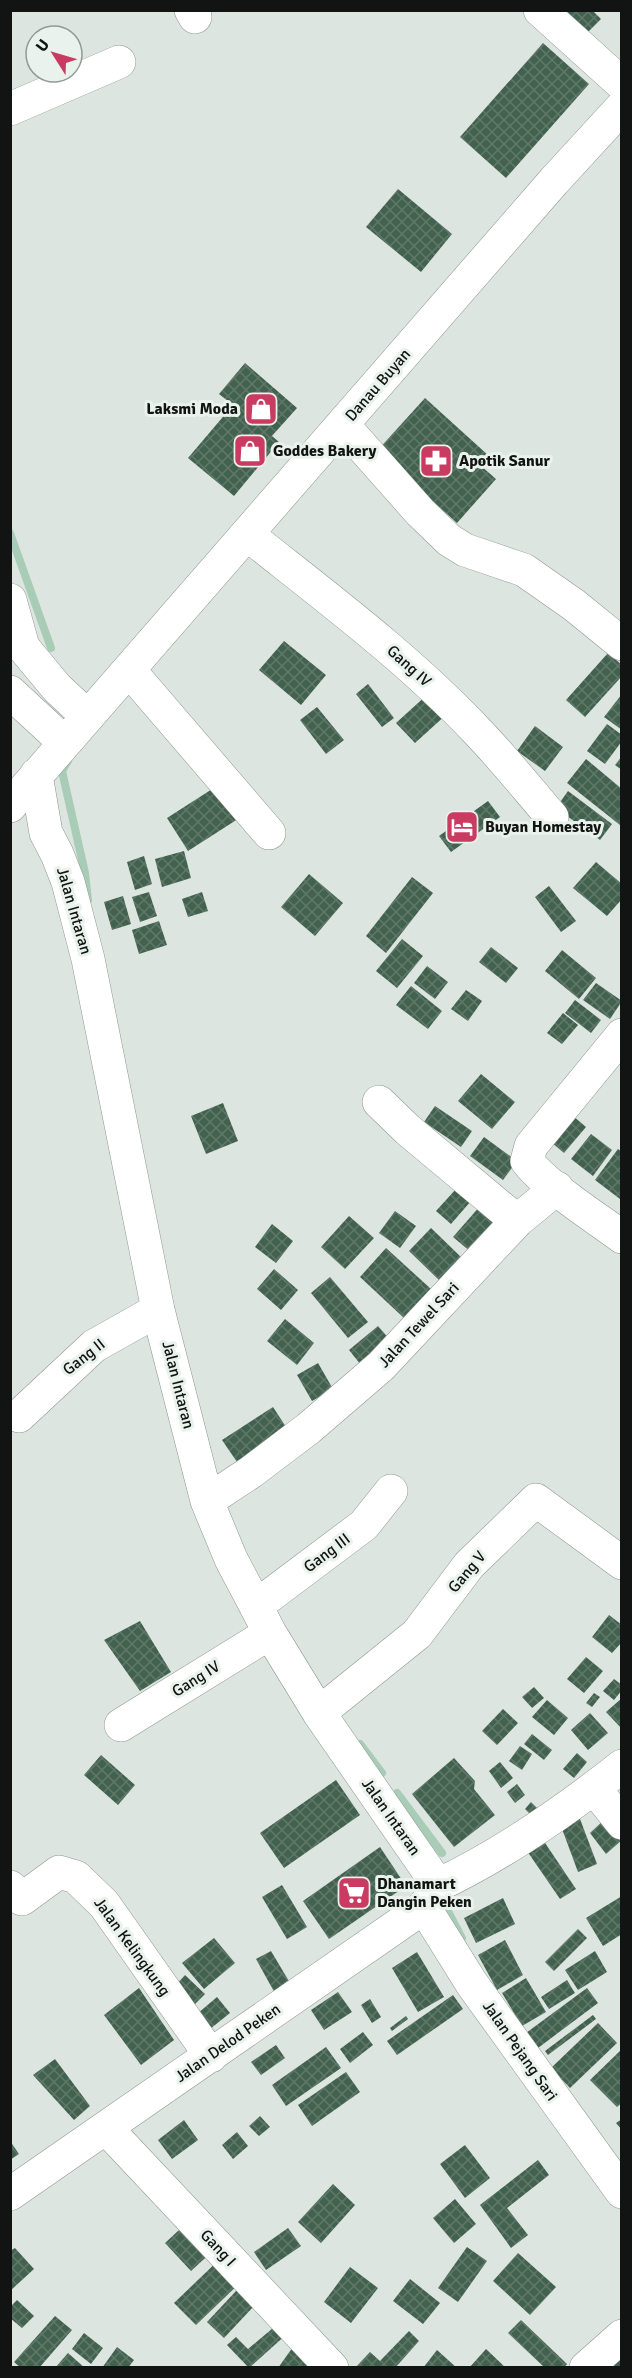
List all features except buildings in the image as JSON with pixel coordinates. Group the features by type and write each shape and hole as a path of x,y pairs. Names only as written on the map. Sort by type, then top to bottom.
{"street":[{"path":"540,10 621,84"},
{"path":"10,109 120,62"},
{"name":"Danau Buyan","path":"10,806 621,107"},
{"path":"343,425 420,512 449,540 465,550 524,570 574,605 621,644"},
{"name":"Gang IV","path":"248,535 372,633 424,680 477,731 552,817"},
{"path":"10,600 23,647 57,688 87,717"},
{"path":"129,670 269,833"},
{"path":"35,715 57,688"},
{"path":"10,692 64,742"},
{"name":"Jalan Intaran","path":"36,775 46,833 68,882 88,959 158,1310 207,1501 231,1560 263,1620 431,1896"},
{"path":"10,816 46,833"},
{"path":"621,1035 531,1146 527,1161 557,1188 621,1238"},
{"path":"379,1102 408,1130 517,1221"},
{"name":"Jalan Tewel Sari","path":"207,1501 251,1472 309,1428 381,1366 517,1221 557,1188"},
{"name":"Gang II","path":"19,1416 94,1346 158,1310"},
{"name":"Gang III","path":"263,1620 364,1525 391,1491"},
{"name":"Gang V","path":"318,1713 417,1634 470,1565 536,1500 621,1563"},
{"name":"Gang IV","path":"121,1725 263,1620"},
{"name":"Jalan Delod Peken","path":"10,2194 211,2056 431,1896 594,1788 621,1766"},
{"path":"594,1788 621,1823"},
{"name":"Jalan Kelingkung","path":"14,1898 59,1872 76,1877 104,1904 211,2056"},
{"name":"Jalan Pejang Sari","path":"431,1896 472,1984 621,2192"},
{"name":"Gang I","path":"106,2128 332,2367"},
{"path":"586,2367 621,2336"}],"waterway":[{"path":"10,533 51,648"},
{"path":"68,761 62,771 85,873 88,900"},
{"path":"360,1744 382,1773"},
{"path":"397,1793 442,1853"},
{"path":"440,1896 462,1938"}],"place":[{"name":"Laksmi Moda","path":"261,409"},
{"name":"Goddes Bakery","path":"250,451"},
{"name":"Apotik Sanur","path":"436,461"},
{"name":"Buyan Homestay","path":"462,827"},
{"name":"Dhanamart Dangin Peken","path":"354,1893"}]}
